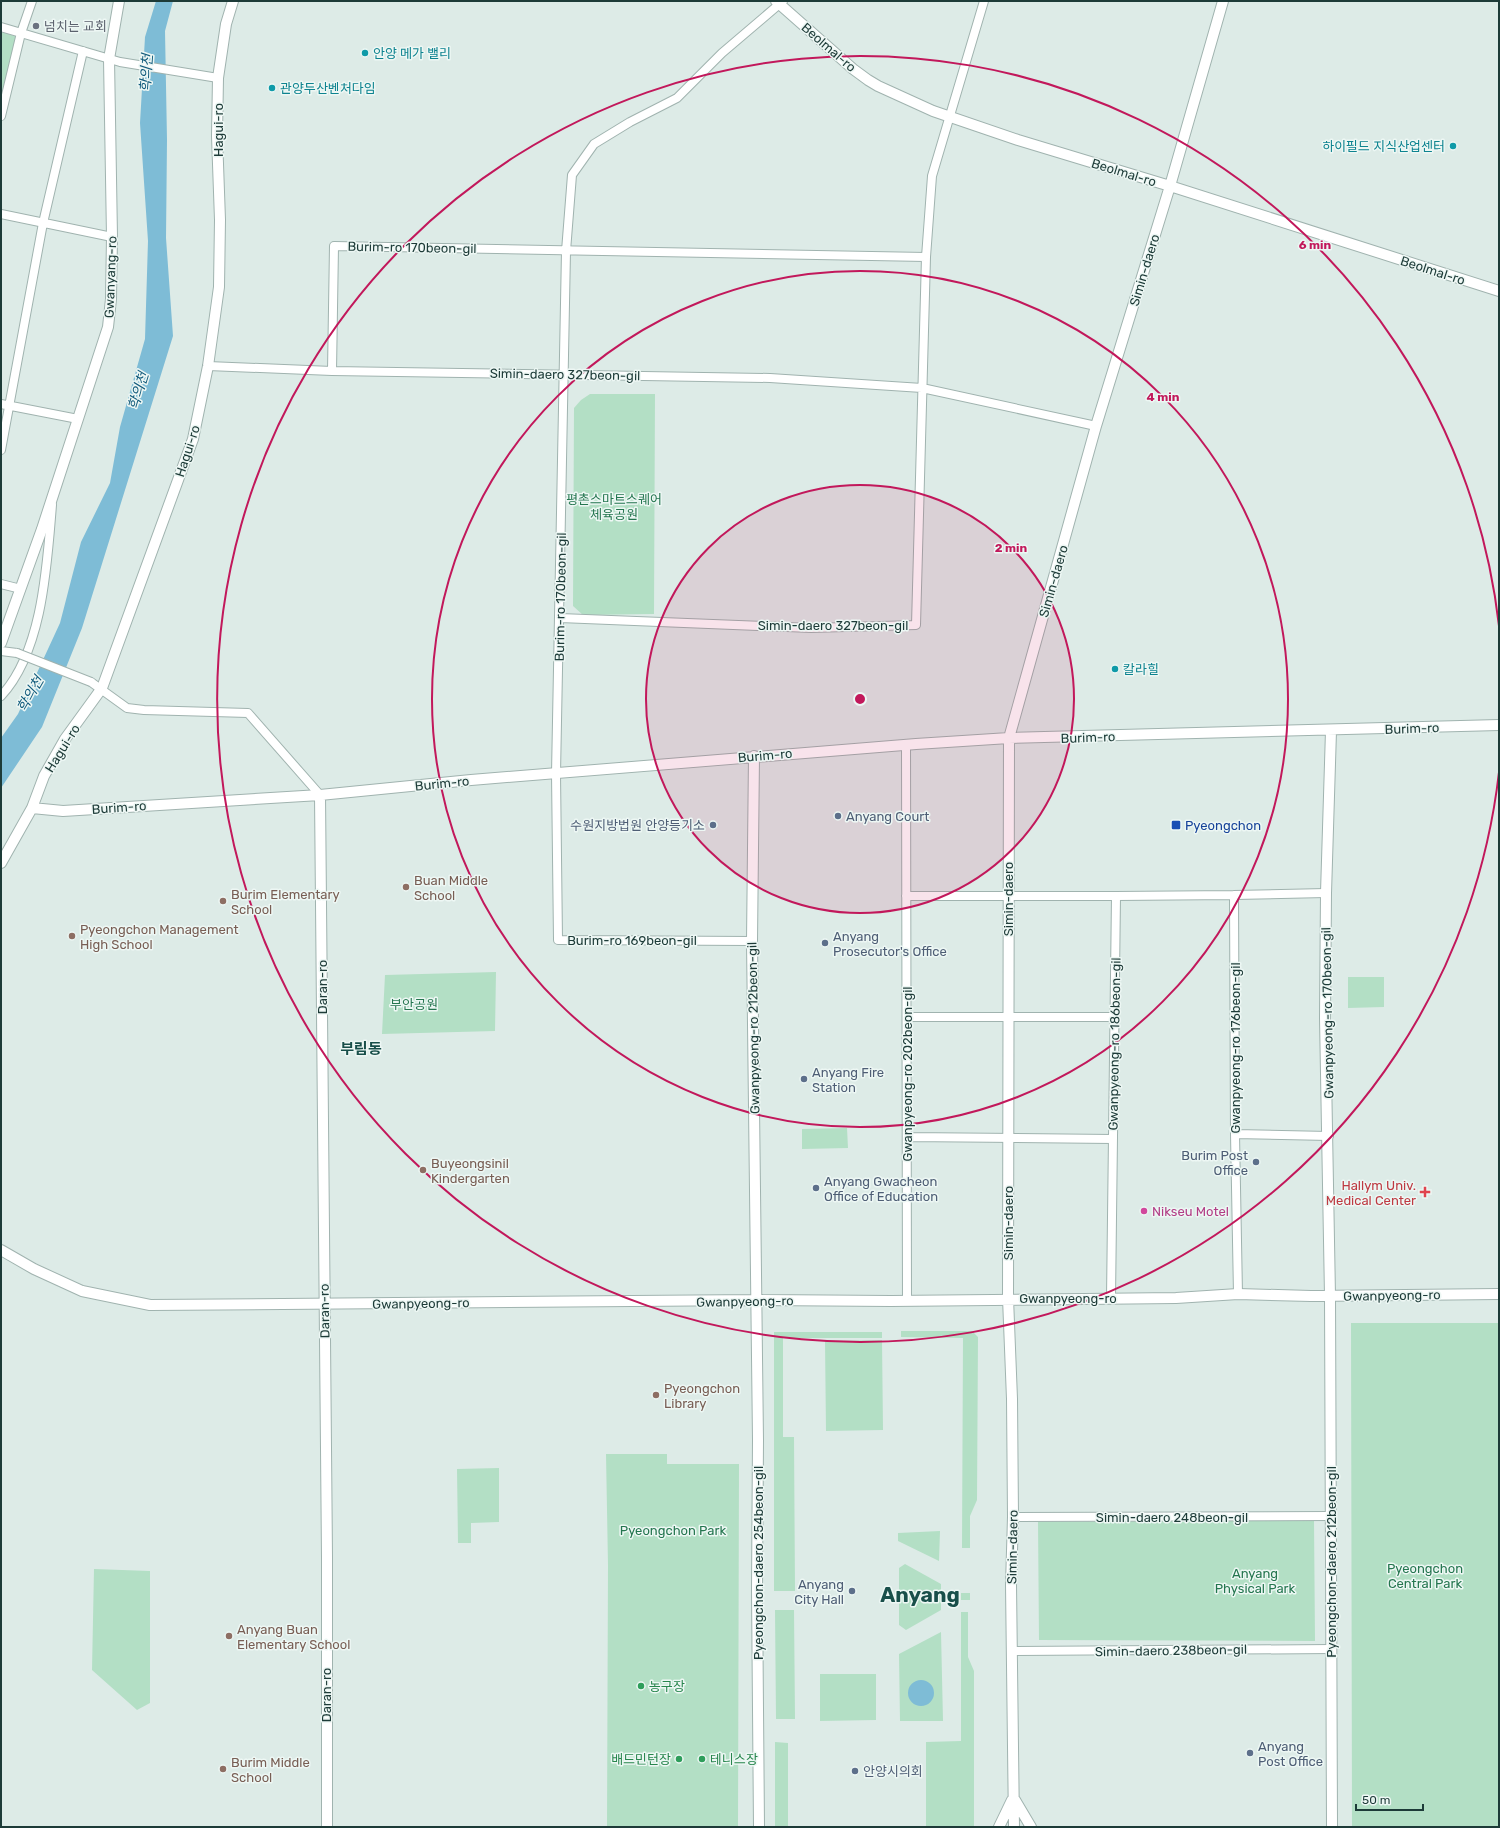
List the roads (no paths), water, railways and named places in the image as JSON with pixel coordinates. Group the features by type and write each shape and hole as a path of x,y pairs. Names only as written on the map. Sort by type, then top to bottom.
{"street":[{"path":"1,116 21,33 32,1"},
{"name":"Gwanyang-ro","path":"1,643 21,589 108,326 111,299 112,237 109,59 118,1"},
{"name":"Hagui-ro","path":"1,863 32,808 44,776 65,739 102,688 193,439 208,366 219,287 220,220 217,136 218,78 226,24 233,1"},
{"name":"Simin-daero 327beon-gil","path":"560,618 811,628 916,625 926,257 932,176 984,1"},
{"name":"Simin-daero","path":"1014,1827 1011,1651 1012,1399 1008,1298 1008,895 1010,738 1096,426 1170,186 1223,1"},
{"name":"Beolmal-ro","path":"780,2 853,69 868,80 890,92 949,116 1025,142 1170,186 1499,291"},
{"name":"Burim-ro 170beon-gil","path":"556,774 566,251 572,175 594,144 630,122 677,98 722,53 780,2"},
{"path":"1,27 120,62 218,78"},
{"path":"1,450 5,404 43,223 83,51"},
{"path":"1,214 112,237"},
{"name":"Burim-ro 170beon-gil","path":"332,371 334,246 566,251"},
{"path":"566,251 926,257"},
{"name":"Simin-daero 327beon-gil","path":"208,366 332,371 770,378 922,388 1096,426"},
{"path":"5,404 78,419"},
{"path":"1,696 16,674 32,642 45,574 53,494"},
{"path":"1,584 21,589"},
{"path":"1,651 17,653 91,682 102,688 127,708 144,710 248,713 320,795"},
{"name":"Burim-ro","path":"32,808 63,811 320,795 471,780 556,774 754,756 906,744 1010,738 1499,725"},
{"name":"Gwanpyeong-ro 170beon-gil","path":"1330,1296 1325,1018 1326,893 1331,730"},
{"name":"Gwanpyeong-ro 202beon-gil","path":"906,744 907,1300"},
{"name":"Gwanpyeong-ro 212beon-gil","path":"754,756 752,941 756,1300"},
{"name":"Burim-ro 169beon-gil","path":"556,774 558,940 752,941"},
{"name":"Daran-ro","path":"320,795 323,1304 327,1557 327,1827"},
{"path":"906,896 1116,896 1326,893"},
{"name":"Gwanpyeong-ro 176beon-gil","path":"1234,895 1235,1134 1238,1294"},
{"name":"Gwanpyeong-ro 186beon-gil","path":"1111,1298 1116,896"},
{"path":"907,1018 1114,1017"},
{"path":"1235,1134 1328,1136"},
{"path":"907,1137 1113,1139"},
{"name":"Gwanpyeong-ro","path":"1,1250 34,1269 82,1290 150,1305 1176,1298 1238,1294 1330,1296 1499,1294"},
{"name":"Pyeongchon-daero 212beon-gil","path":"1330,1296 1332,1827"},
{"name":"Pyeongchon-daero 254beon-gil","path":"756,1300 758,1440 757,1590 759,1827"},
{"name":"Simin-daero 248beon-gil","path":"1012,1517 1331,1516"},
{"name":"Simin-daero 238beon-gil","path":"1011,1651 1332,1649"},
{"path":"999,1827 1013,1796"},
{"path":"1013,1796 1031,1827"}],"water":[{"name":"학의천","path":"156,1 173,1 165,31 167,140 166,238 173,336 82,628 42,727 1,788 1,738 18,714 60,623 81,542 110,483 120,427 145,339 148,241 140,123 145,37"},
{"path":"921,1680 930,1684 934,1693 930,1702 921,1706 912,1702 908,1693 912,1684"}],"place":[{"name":"넘치는 교회","path":"36,26"},
{"name":"안양 메가 밸리","path":"365,53"},
{"name":"관양두산벤처다임","path":"272,88"},
{"name":"하이필드 지식산업센터","path":"1453,146"},
{"name":"칼라힐","path":"1115,669"},
{"name":"Anyang Court","path":"838,816"},
{"name":"수원지방법원 안양등기소","path":"713,825"},
{"name":"Pyeongchon","path":"1176,825"},
{"name":"Buan Middle School","path":"406,887"},
{"name":"Burim Elementary School","path":"223,901"},
{"name":"Pyeongchon Management High School","path":"72,936"},
{"name":"Anyang Prosecutor's Office","path":"825,943"},
{"name":"Anyang Fire Station","path":"804,1079"},
{"name":"Burim Post Office","path":"1256,1162"},
{"name":"Buyeongsinil Kindergarten","path":"423,1170"},
{"name":"Anyang Gwacheon Office of Education","path":"816,1188"},
{"name":"Hallym Univ. Medical Center","path":"1425,1192"},
{"name":"Nikseu Motel","path":"1144,1211"},
{"name":"Pyeongchon Library","path":"656,1395"},
{"name":"Anyang City Hall","path":"852,1591"},
{"name":"Anyang Buan Elementary School","path":"229,1636"},
{"name":"농구장","path":"641,1686"},
{"name":"Anyang Post Office","path":"1250,1753"},
{"name":"배드민턴장","path":"679,1759"},
{"name":"테니스장","path":"702,1759"},
{"name":"Burim Middle School","path":"223,1769"},
{"name":"안양시의회","path":"855,1771"}],"district":[{"name":"부림동","path":"361,1049"},
{"name":"Anyang","path":"920,1595"}],"park label":[{"name":"평촌스마트스퀘어 체육공원","path":"614,506"},
{"name":"부안공원","path":"414,1004"},
{"name":"Pyeongchon Park","path":"673,1530"},
{"name":"Pyeongchon Central Park","path":"1425,1576"},
{"name":"Anyang Physical Park","path":"1255,1580"}]}
